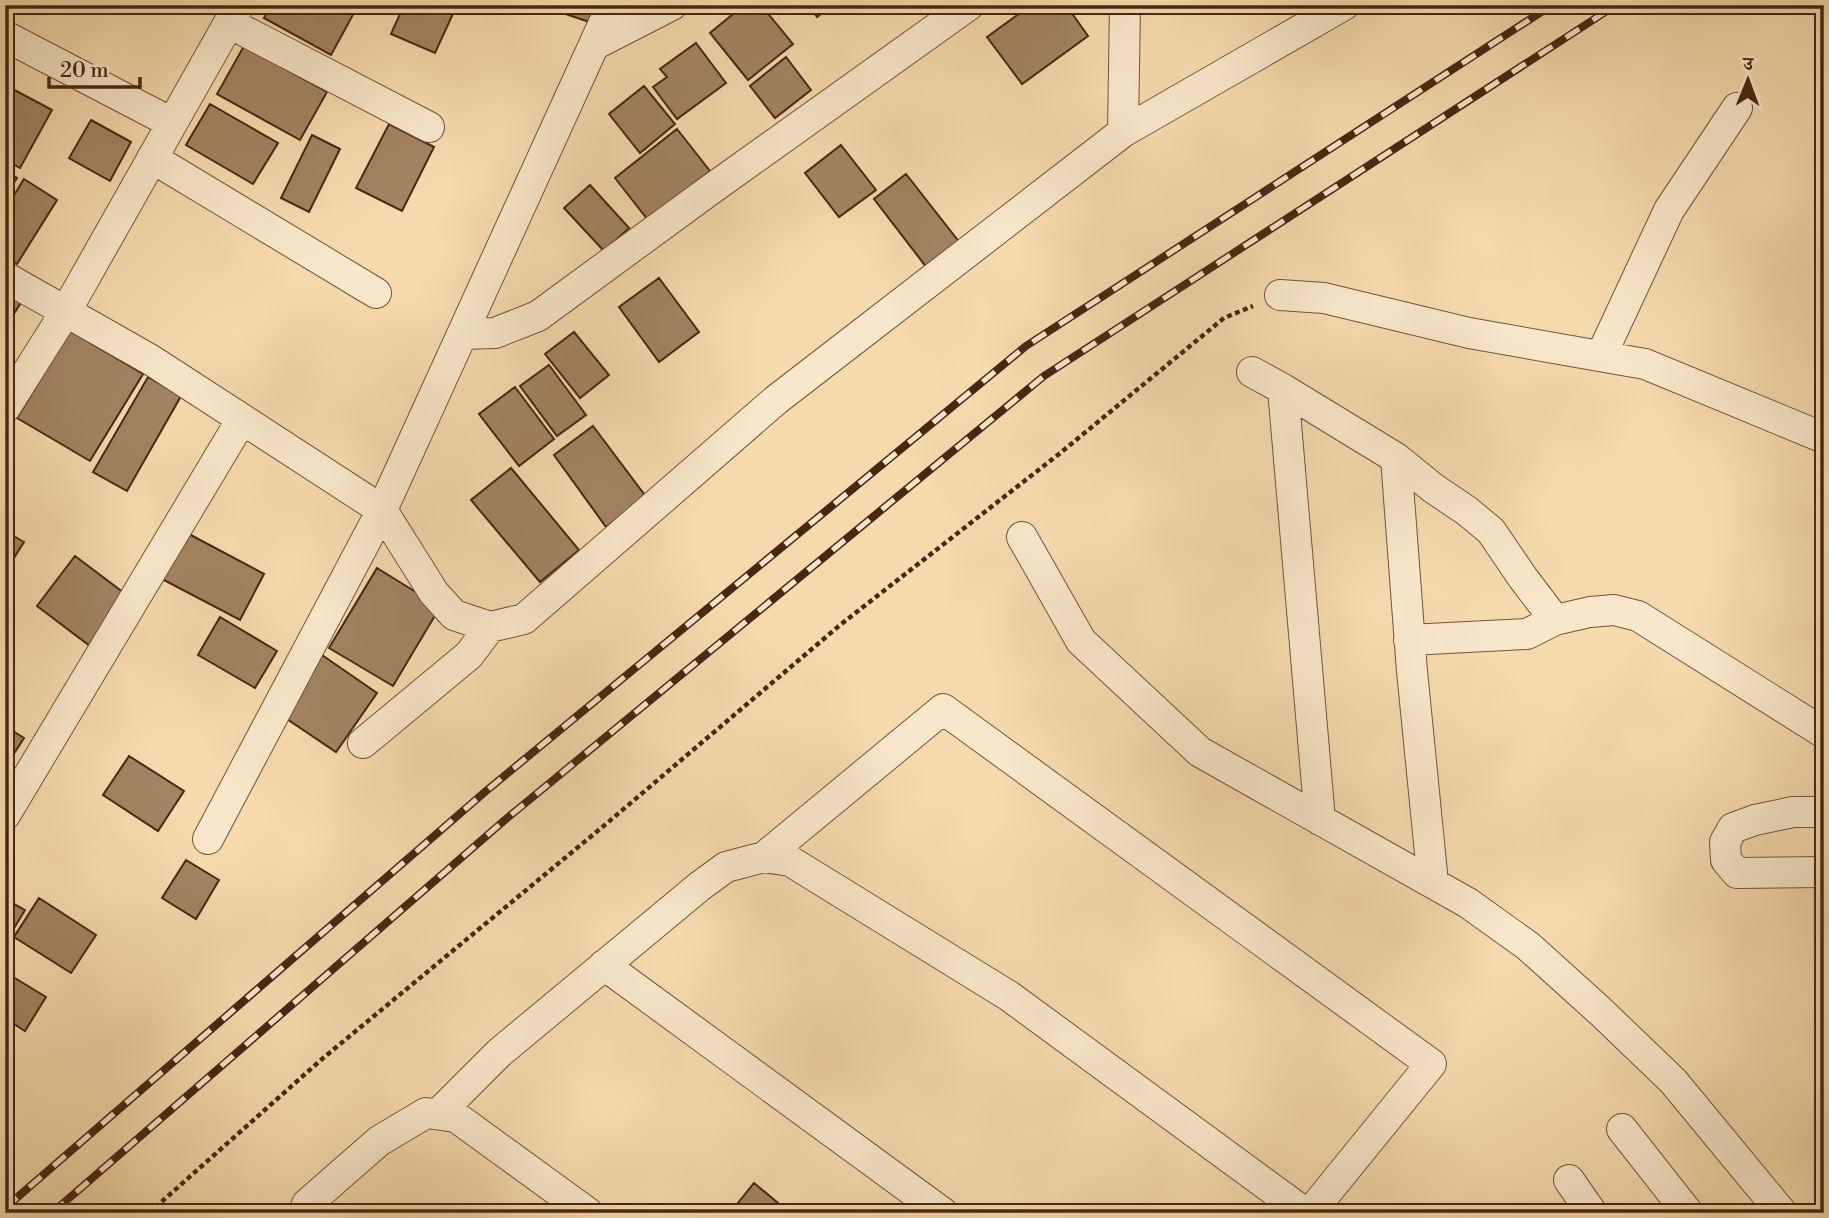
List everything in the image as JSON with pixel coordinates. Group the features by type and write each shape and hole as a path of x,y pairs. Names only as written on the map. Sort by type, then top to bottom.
{"street":[{"path":"208,839 382,510 612,5"},
{"path":"594,45 672,5"},
{"path":"463,334 495,333 538,316 969,5"},
{"path":"1123,132 1125,5"},
{"path":"5,277 151,360 382,510 434,593 454,615 490,627 524,619 776,400 1123,132 1331,9"},
{"path":"9,395 66,311 234,14 429,127"},
{"path":"5,36 172,123"},
{"path":"1601,356 1668,210 1737,108"},
{"path":"152,158 376,293"},
{"path":"1279,295 1324,298 1469,333 1645,364 1824,438"},
{"path":"1252,372 1396,458 1467,511 1491,531 1555,620"},
{"path":"1283,389 1320,820"},
{"path":"5,816 242,419"},
{"path":"1396,458 1409,639 1433,883"},
{"path":"1022,537 1082,641 1200,752 1468,903 1528,946 1673,1081 1783,1213"},
{"path":"1409,639 1527,634 1555,620 1614,610 1638,616 1824,733"},
{"path":"363,743 469,655 490,627"},
{"path":"438,1115 499,1053 700,886 726,867 764,857 790,861 1009,996 1308,1213 1431,1064 943,709 764,857"},
{"path":"1824,813 1793,812 1755,820 1733,828 1726,842 1726,860 1737,873 1824,872"},
{"path":"604,965 943,1213"},
{"path":"304,1213 307,1204 379,1142 426,1113 456,1117 588,1213"},
{"path":"1622,1129 1688,1213"},
{"path":"1569,1180 1592,1213"}],"path":[{"path":"149,1213 323,1059 840,625 1059,454 1224,318 1279,295"}],"building":[{"path":"167,5 182,5 178,12"},
{"path":"271,5 340,5 354,13 331,55 264,18"},
{"path":"404,5 457,5 435,53 391,34"},
{"path":"539,5 601,5 595,24"},
{"path":"744,5 761,5 793,44 748,80 710,33"},
{"path":"809,5 833,5 817,17"},
{"path":"1031,5 1066,5 1088,36 1022,84 987,37"},
{"path":"696,43 726,83 677,119 653,87 667,77 660,69"},
{"path":"244,46 327,92 300,140 217,94"},
{"path":"786,57 811,90 775,118 750,86"},
{"path":"5,85 52,110 20,168 5,160"},
{"path":"644,86 675,124 640,153 609,114"},
{"path":"210,104 278,143 253,184 186,145"},
{"path":"91,120 131,142 110,181 69,158"},
{"path":"389,124 434,147 402,211 356,188"},
{"path":"677,129 710,171 648,220 615,178"},
{"path":"312,135 340,149 309,212 281,198"},
{"path":"841,145 876,190 839,217 805,173"},
{"path":"5,170 17,178 5,196"},
{"path":"906,174 960,243 927,268 874,199"},
{"path":"24,179 57,200 17,264 5,257 5,210"},
{"path":"590,185 629,228 604,251 564,208"},
{"path":"659,278 699,332 659,362 619,307"},
{"path":"5,290 22,301 5,328"},
{"path":"70,331 143,374 90,461 17,418"},
{"path":"574,332 609,375 580,398 545,354"},
{"path":"549,365 586,415 557,436 520,386"},
{"path":"148,377 181,396 127,491 93,472"},
{"path":"515,387 554,439 519,466 479,414"},
{"path":"593,426 647,498 606,527 554,455"},
{"path":"511,468 579,550 540,582 471,500"},
{"path":"5,531 24,542 5,572"},
{"path":"187,533 264,574 240,620 162,579"},
{"path":"75,556 128,596 90,646 37,606"},
{"path":"377,568 440,607 393,686 329,648"},
{"path":"220,617 277,651 255,688 198,655"},
{"path":"322,655 377,693 336,752 281,715"},
{"path":"5,726 24,738 8,763 5,761"},
{"path":"129,756 184,791 158,831 103,795"},
{"path":"186,860 219,880 196,919 162,898"},
{"path":"39,898 96,935 71,973 14,937"},
{"path":"5,899 25,910 11,933 5,929"},
{"path":"5,972 46,997 25,1031 5,1018"},
{"path":"754,1183 790,1213 730,1213"}],"railway":[{"path":"5,1208 486,791 1026,346 1552,5"},
{"path":"52,1213 506,819 1044,376 1616,5"}]}
